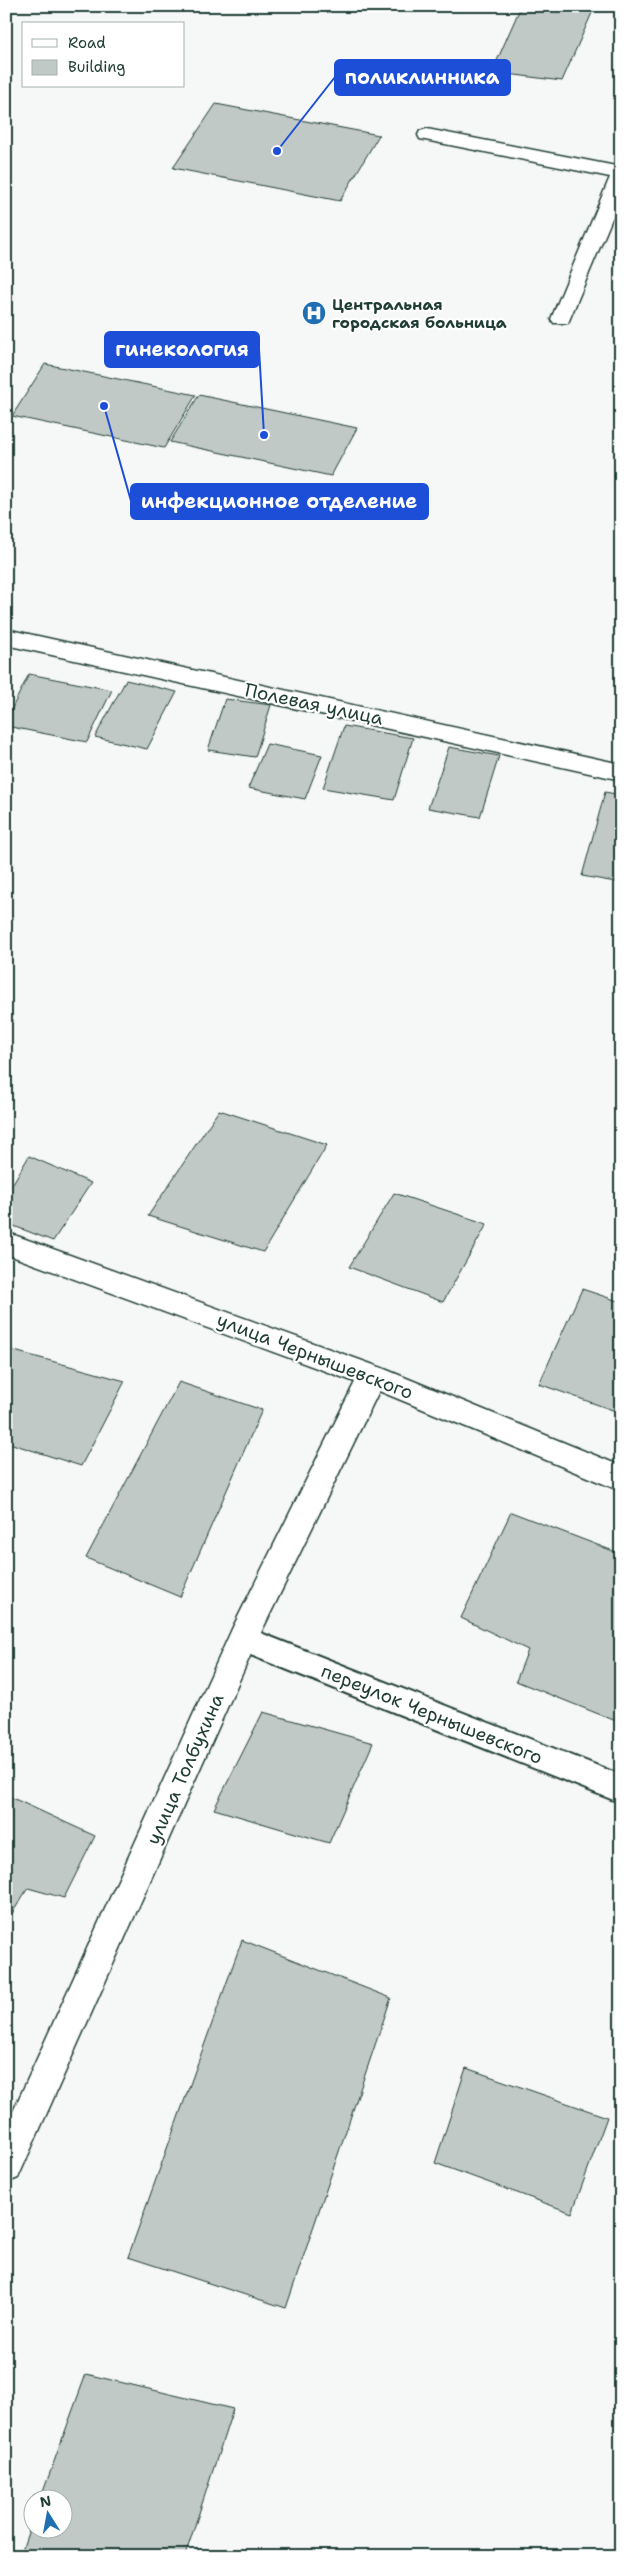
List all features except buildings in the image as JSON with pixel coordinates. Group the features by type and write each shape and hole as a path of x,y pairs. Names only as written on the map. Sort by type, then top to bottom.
{"street":[{"path":"427,135 621,173 561,319"},
{"name":"Полевая улица","path":"6,637 621,772"},
{"name":"улица Чернышевского","path":"6,1243 372,1376 621,1479"},
{"name":"улица Толбухина","path":"6,2166 243,1639 372,1376"}],"lane":[{"name":"переулок Чернышевского","path":"243,1639 621,1789"}],"place":[{"name":"поликлинника","path":"277,151"},
{"name":"Центральная городская больница","path":"314,313"},
{"name":"инфекционное отделение","path":"104,406"},
{"name":"гинекология","path":"264,435"}]}
